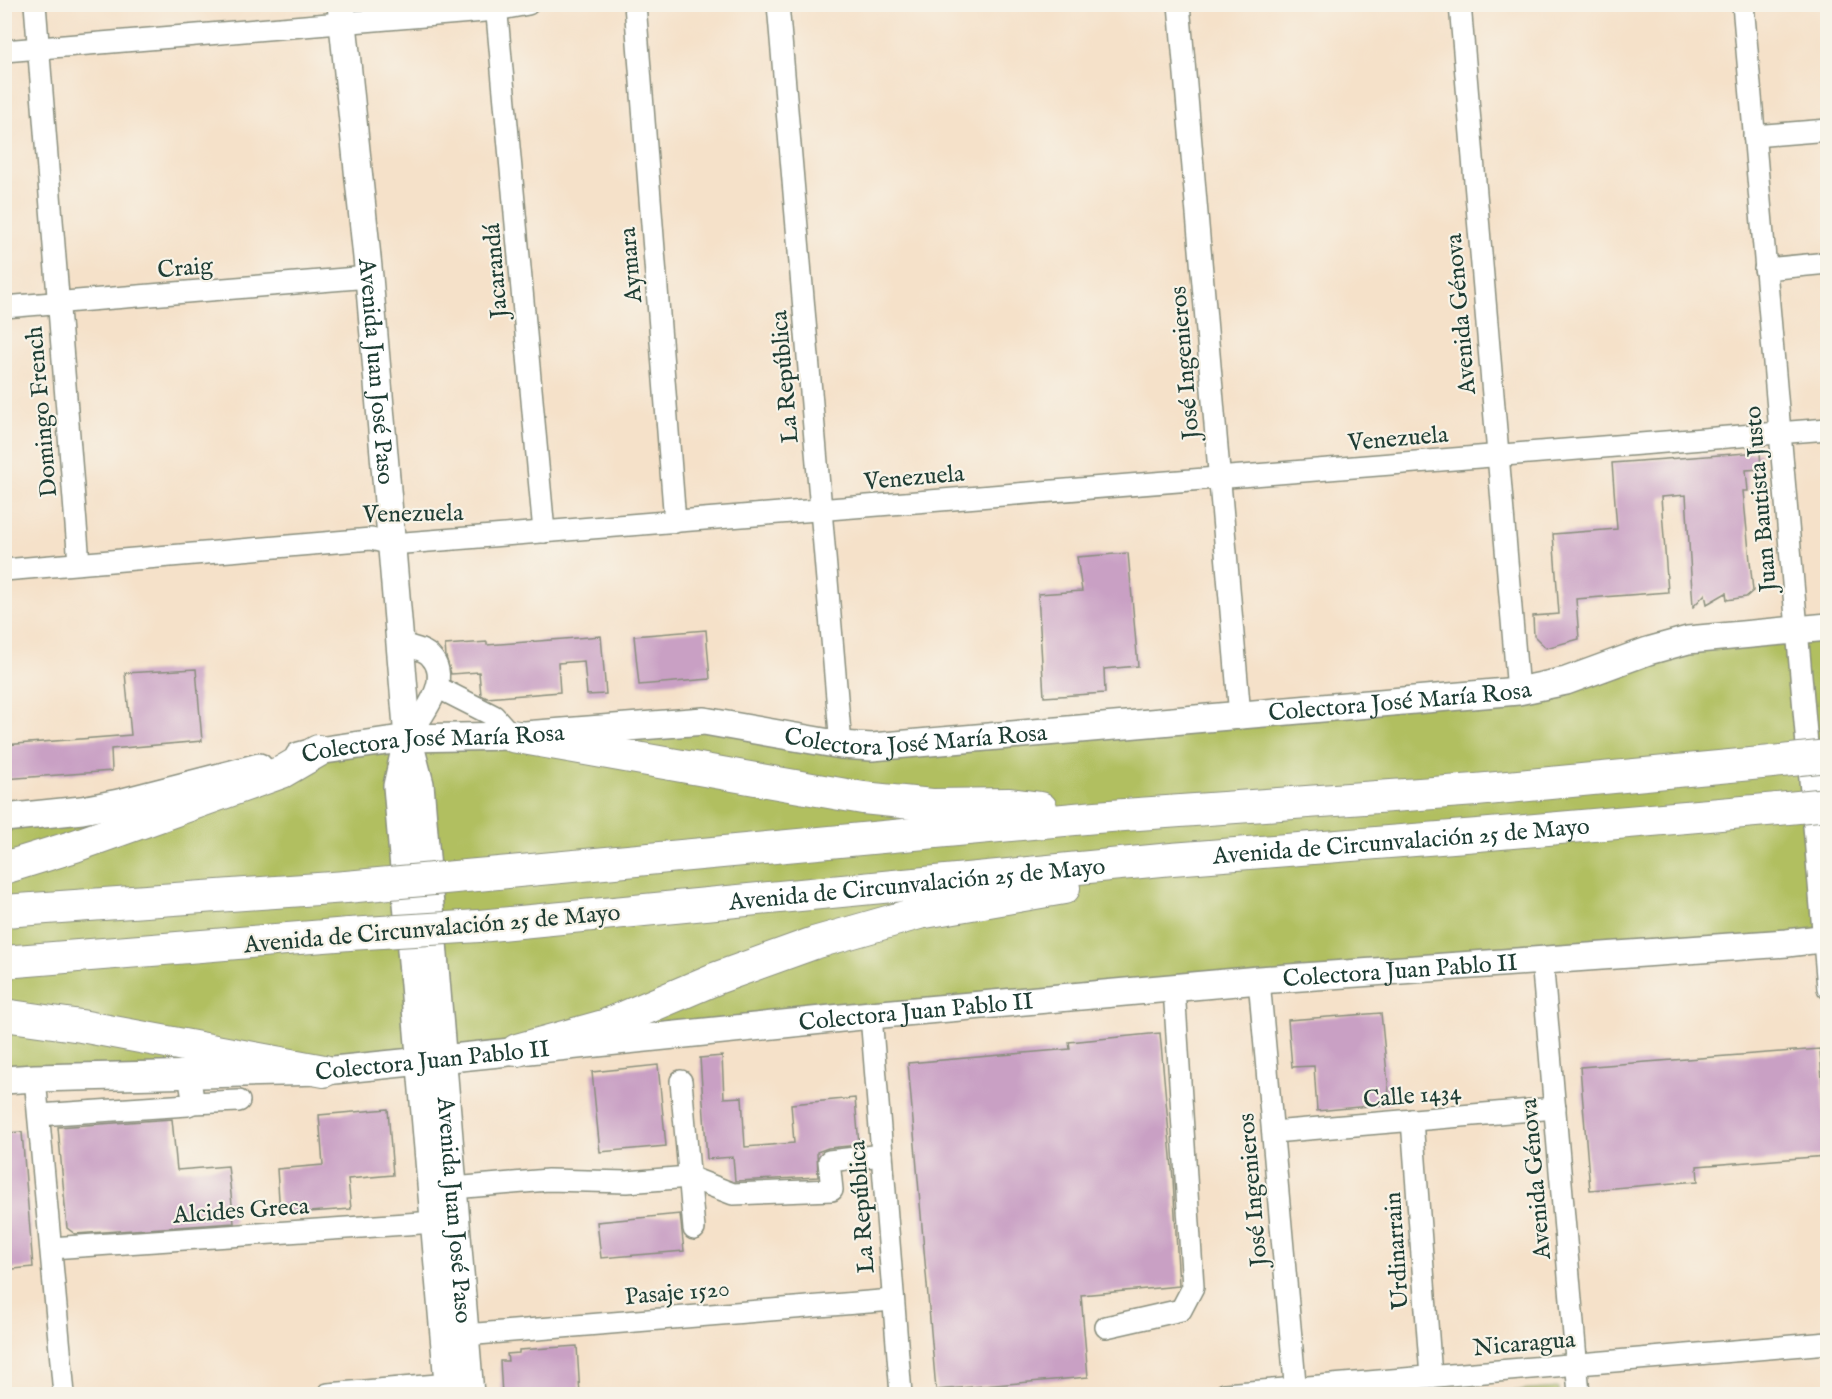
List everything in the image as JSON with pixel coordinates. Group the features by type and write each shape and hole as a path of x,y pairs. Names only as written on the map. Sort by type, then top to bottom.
{"highway":[{"path":"512,736 863,798 932,805 1010,804 1096,817"},
{"path":"4,868 75,846 273,775 318,751"},
{"name":"Avenida de Circunvalación 25 de Mayo","path":"4,911 477,876 1096,817 1476,790 1827,756"},
{"name":"Avenida de Circunvalación 25 de Mayo","path":"4,962 349,934 479,926 1172,859 1827,804"},
{"path":"517,1050 604,1026 717,978 814,943 919,913 1075,887 1172,859"},
{"path":"4,1015 81,1026 324,1071"}],"main road":[{"name":"Avenida Juan José Paso","path":"342,14 369,277 408,738 397,786 432,1061 453,1188 465,1335 459,1389"},
{"name":"Colectora José María Rosa","path":"4,818 82,810 318,751 408,738 512,736 704,721 841,745 872,747 1518,692 1566,681 1648,651 1688,640 1827,627"},
{"name":"Colectora Juan Pablo II","path":"4,1080 324,1071 871,1015 1259,980 1786,943 1825,938"},
{"name":"Avenida Juan José Paso","path":"432,1061 435,1222 459,1389"}],"street":[{"name":"Domingo French","path":"35,4 79,563"},
{"path":"4,51 342,14 528,4"},
{"name":"Aymara","path":"634,4 675,522"},
{"name":"La República","path":"778,4 841,745"},
{"name":"José Ingenieros","path":"1179,4 1240,716"},
{"name":"Avenida Génova","path":"1460,4 1518,692"},
{"path":"1743,5 1749,4"},
{"name":"Juan Bautista Justo","path":"1743,5 1825,938 1827,988"},
{"name":"Jacarandá","path":"496,7 544,532"},
{"path":"1754,136 1827,130"},
{"path":"1765,269 1827,263"},
{"name":"Craig","path":"4,307 369,277"},
{"name":"Venezuela","path":"4,570 370,539 392,544 821,511 1827,429"},
{"path":"400,643 429,654 437,667 439,688 408,738"},
{"path":"439,688 494,716 512,736"},
{"name":"Avenida Génova","path":"1542,959 1579,1395"},
{"name":"José Ingenieros","path":"1259,980 1296,1391"},
{"path":"1106,1328 1181,1310 1193,1287 1174,988"},
{"name":"La República","path":"871,1015 901,1395"},
{"path":"189,1074 192,1103"},
{"path":"109,1076 111,1110"},
{"path":"35,1078 64,1395"},
{"path":"681,1081 693,1229"},
{"path":"39,1115 239,1101"},
{"name":"Calle 1434","path":"1273,1132 1555,1108"},
{"name":"Urdinarrain","path":"1412,1120 1431,1377"},
{"path":"453,1188 548,1180 627,1182 689,1177 733,1194 832,1190 829,1161 882,1155"},
{"name":"Alcides Greca","path":"51,1248 435,1222"},
{"name":"Pasaje 1520","path":"465,1335 893,1300"},
{"name":"Nicaragua","path":"1225,1395 1296,1391 1827,1343"},
{"path":"328,1395 459,1389"}],"green space":[{"path":"1827,627 1827,938 517,1050 5,1080 5,818 318,751 704,721 841,745 1518,691 1648,651"},
{"path":"1559,1388 1559,1394 1481,1394"}],"building":[{"path":"1760,452 1761,469 1746,470 1748,491 1743,491 1753,591 1746,597 1727,600 1726,593 1707,604 1705,594 1693,607 1686,495 1661,497 1668,592 1576,599 1579,639 1546,648 1534,636 1533,616 1559,614 1553,534 1617,529 1612,463"},
{"path":"1128,553 1138,666 1104,669 1105,693 1044,697 1038,594 1082,591 1077,557"},
{"path":"706,630 710,679 639,685 634,636"},
{"path":"601,636 606,694 587,695 584,661 558,663 560,692 487,698 481,695 479,672 451,674 446,657 445,645 487,642 487,645"},
{"path":"196,669 202,741 111,749 112,771 4,779 4,745 131,735 125,673"},
{"path":"1381,1013 1390,1104 1317,1111 1314,1066 1292,1067 1288,1020"},
{"path":"1160,1033 1173,1179 1179,1286 1081,1295 1088,1377 936,1390 908,1063 1070,1049 1069,1042"},
{"path":"1820,1049 1827,1156 1697,1166 1698,1181 1590,1190 1580,1067"},
{"path":"722,1056 724,1098 742,1097 745,1147 794,1143 791,1104 855,1098 859,1145 828,1148 817,1152 818,1177 735,1181 733,1157 707,1159 700,1058"},
{"path":"658,1065 666,1146 600,1152 592,1072"},
{"path":"388,1109 393,1175 348,1179 351,1209 280,1214 277,1169 323,1165 319,1115"},
{"path":"172,1119 177,1170 228,1166 234,1223 75,1234 67,1228 58,1127"},
{"path":"22,1132 33,1267 4,1270 4,1133"},
{"path":"680,1214 684,1251 601,1258 597,1222"},
{"path":"577,1346 580,1395 502,1395 500,1361 508,1361 507,1354 519,1353 519,1350"}]}
